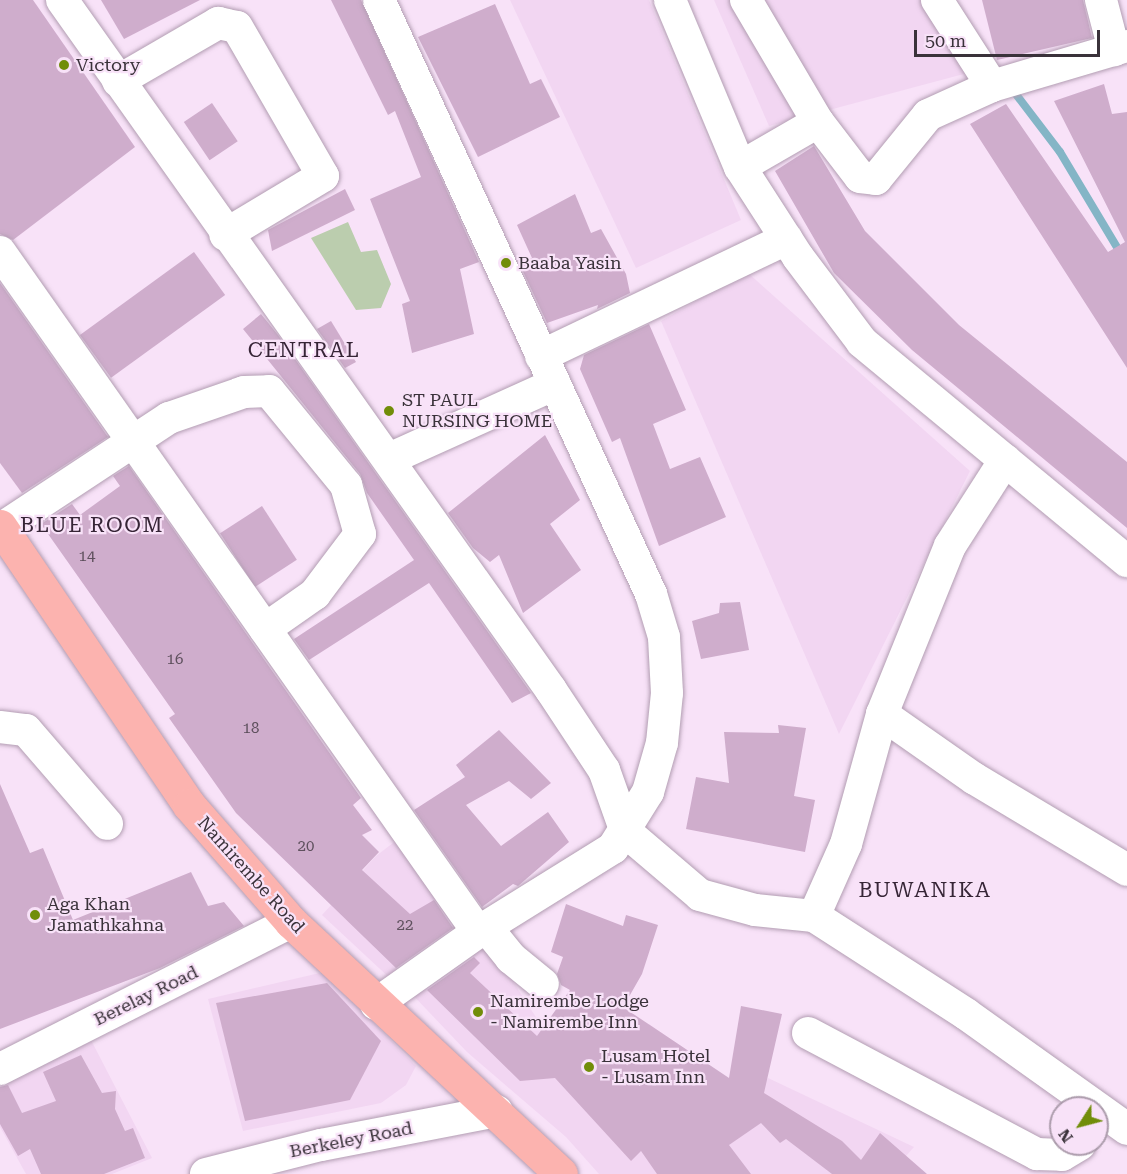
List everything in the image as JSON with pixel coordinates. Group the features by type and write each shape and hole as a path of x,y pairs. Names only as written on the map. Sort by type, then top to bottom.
{"main road":[{"name":"Namirembe Road","path":"1,527 189,805 291,922 376,1004 497,1111 561,1174"}],"street":[{"path":"62,0 225,235 389,459 604,771 626,832 700,894 755,910 814,916 966,1014 1111,1124"},
{"path":"376,1004 482,930 593,864 626,832 648,792 662,743 668,693 664,637 651,594 379,0"},
{"path":"670,0 740,167 786,238 862,342 1127,561"},
{"path":"746,0 818,122 860,177 876,179 928,116 992,86 1121,48 1101,0"},
{"path":"937,0 992,86"},
{"path":"118,81 218,22 237,27 323,176 225,235"},
{"path":"740,167 818,122"},
{"path":"542,356 786,238"},
{"path":"0,252 265,629 482,930 543,984"},
{"path":"389,459 555,384"},
{"path":"1,527 169,418 244,392 269,391 346,485 360,534 315,594 265,629"},
{"path":"814,916 846,844 882,714 950,546 1005,460"},
{"path":"882,714 975,779 1127,870"},
{"path":"0,727 26,730 107,824"},
{"name":"Berelay Road","path":"0,1069 291,922"},
{"path":"808,1034 1037,1154 1049,1154"},
{"name":"Berkeley Road","path":"206,1174 321,1145 497,1111"}],"shaded area":[{"path":"510,0 649,0 741,220 636,268"},
{"path":"714,0 943,0 990,67 769,126"},
{"path":"747,272 970,471 839,734 661,321"},
{"path":"402,836 469,931 395,983 322,915 376,856"},
{"path":"485,938 550,1039 618,1072 649,1024 742,1088 761,1090 768,1078 914,1147 890,1174 599,1174 566,1137 467,1052 408,990"},
{"path":"324,972 416,1066 406,1085 381,1103 243,1131 208,999"},
{"path":"91,1040 152,1158 112,1174 26,1174 0,1127 0,1086"}],"green space":[{"path":"348,222 361,252 377,250 391,284 381,308 356,310 311,238"}],"building":[{"path":"0,0 33,0 135,147 13,240 0,234"},
{"path":"101,0 200,0 124,39"},
{"path":"331,0 361,0 479,262 460,269 474,334 412,353 402,304 410,301 370,199 421,177 395,111 388,115"},
{"path":"982,0 1083,0 1092,38 997,60"},
{"path":"495,4 530,84 541,79 560,117 478,157 418,37"},
{"path":"1104,84 1112,114 1127,112 1127,368 970,124 1006,104 1108,252 1125,242 1054,101"},
{"path":"212,103 238,141 210,160 184,122"},
{"path":"814,146 865,231 959,325 1127,462 1127,528 912,350 834,273 775,171"},
{"path":"345,189 355,210 272,251 268,230"},
{"path":"575,194 591,233 601,229 626,274 630,293 597,309 598,305 547,323 519,263 532,258 517,225"},
{"path":"194,252 225,295 111,378 80,335"},
{"path":"0,283 108,437 22,493 0,463"},
{"path":"261,314 531,693 512,703 429,583 309,660 294,639 414,560 367,493 360,474 243,329"},
{"path":"331,321 356,362 345,368 317,329"},
{"path":"649,324 686,410 653,424 670,469 700,457 726,517 659,546 620,438 612,442 580,369 584,355"},
{"path":"545,435 580,500 550,524 581,570 523,613 499,555 490,562 473,548 448,513"},
{"path":"129,466 361,798 353,805 372,830 362,835 379,852 362,870 410,914 434,900 453,928 396,968 236,813 169,718 175,714 41,524 72,504 80,515 120,486 113,476"},
{"path":"262,506 297,560 255,587 220,533"},
{"path":"740,602 749,650 701,659 692,621 719,613 720,603"},
{"path":"778,725 806,728 794,796 815,800 805,852 686,829 696,777 729,783 724,732 779,733"},
{"path":"499,730 551,783 531,799 509,781 466,805 501,846 548,812 569,842 518,886 513,884 482,907 414,810 465,777 456,765"},
{"path":"0,784 30,853 43,848 73,920 191,872 208,906 224,902 244,926 160,968 0,1029"},
{"path":"566,904 623,926 626,915 658,925 642,974 626,1002 611,999 729,1078 741,1006 782,1014 764,1093 842,1141 861,1160 880,1133 927,1174 832,1174 786,1139 780,1143 761,1123 729,1145 751,1174 657,1174 641,1151 631,1161 555,1078 520,1081 427,990 474,957 480,963 470,973 537,1036 570,990 561,985 557,974 563,957 551,952"},
{"path":"327,983 381,1041 350,1100 245,1121 216,1003"},
{"path":"81,1055 102,1093 116,1091 115,1109 125,1131 133,1128 145,1158 104,1174 41,1174 30,1149 18,1156 0,1124 0,1087 8,1085 22,1113 56,1101 43,1072"}],"waterway":[{"path":"1012,89 1060,152 1127,264"}],"place":[{"name":"Victory","path":"64,65"},
{"name":"Baaba Yasin","path":"506,263"},
{"name":"ST PAUL NURSING HOME","path":"389,411"},
{"name":"Aga Khan Jamathkahna","path":"35,915"},
{"name":"Namirembe Lodge - Namirembe Inn","path":"478,1012"},
{"name":"Lusam Hotel - Lusam Inn","path":"589,1067"}],"district":[{"name":"CENTRAL","path":"304,350"},
{"name":"BLUE ROOM","path":"92,525"},
{"name":"BUWANIKA","path":"925,890"}]}
